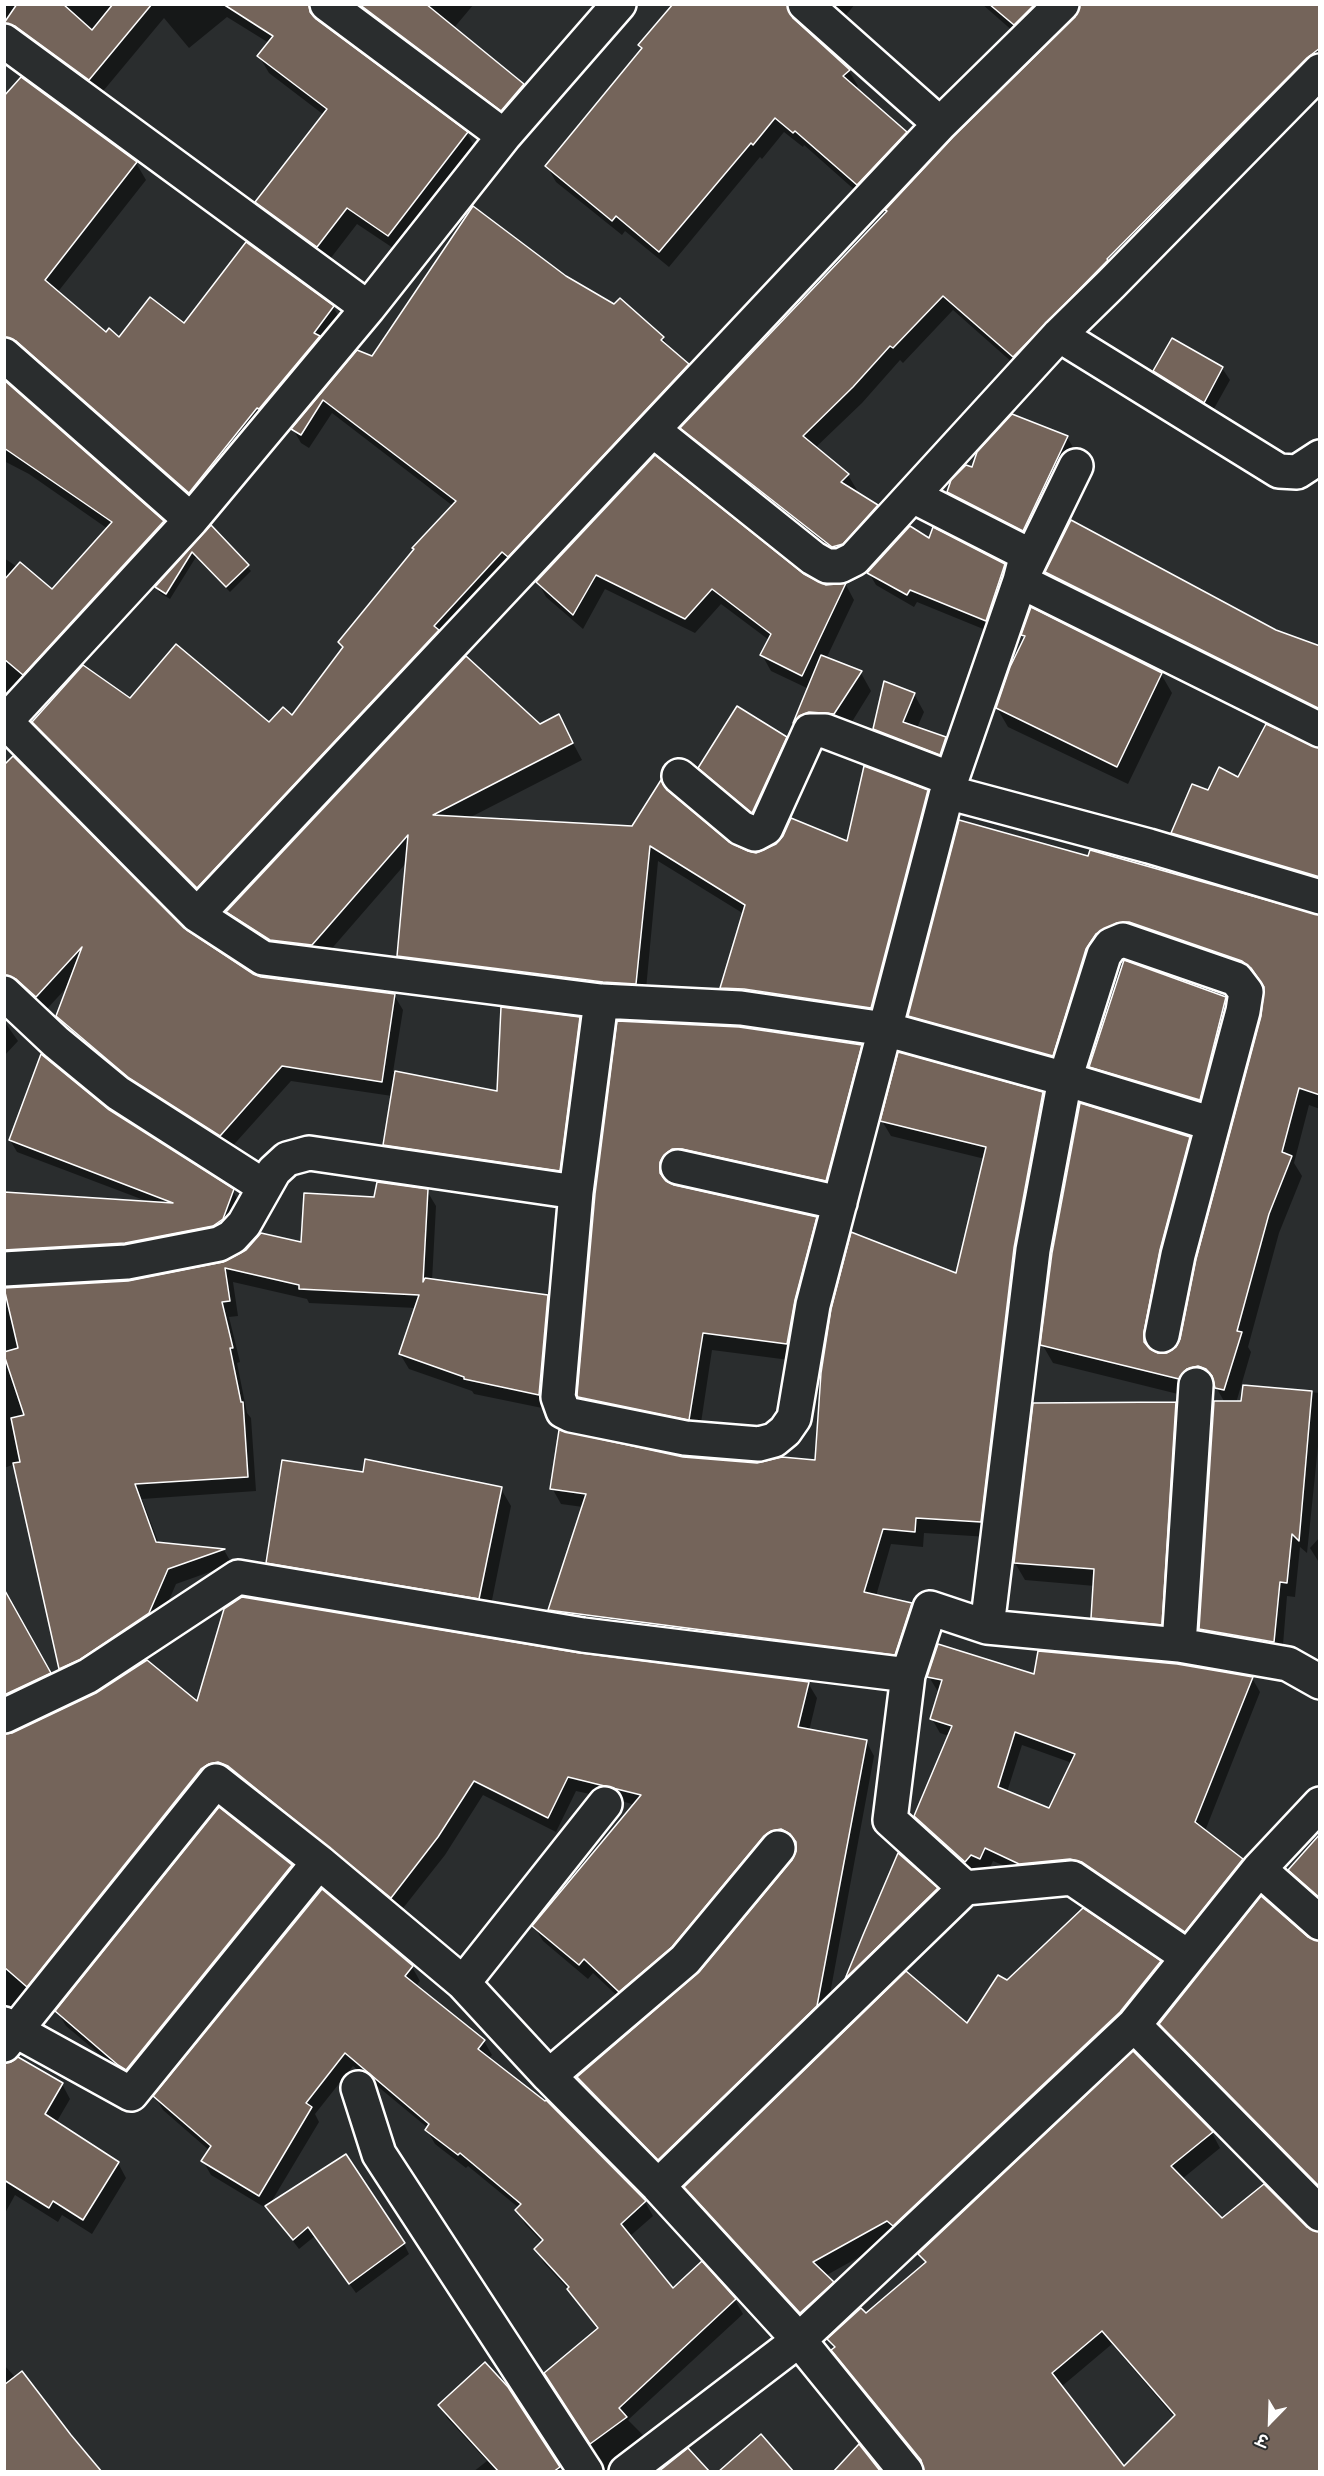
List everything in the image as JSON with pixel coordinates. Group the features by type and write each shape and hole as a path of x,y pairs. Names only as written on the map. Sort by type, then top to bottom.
{"street":[{"path":"327,4 504,136"},
{"path":"619,4 504,136 368,308 191,519 5,722 197,915 263,958 601,1001 741,1008 885,1029 1065,1079 1213,1124"},
{"path":"805,4 940,124"},
{"path":"197,915 940,124 1062,4"},
{"path":"4,41 368,308"},
{"path":"653,430 813,558 827,566 840,566 854,560 1059,335 1320,71"},
{"path":"1059,335 1279,471 1297,472 1320,457"},
{"path":"4,354 191,519"},
{"path":"1020,581 1076,466"},
{"path":"601,1001 576,1192 558,1397 563,1411 571,1415 685,1438 759,1444 774,1440 785,1431 794,1418 813,1305 949,786 1020,581 1027,554 913,496"},
{"path":"1020,581 1320,730"},
{"path":"679,776 741,828 755,834 766,828 810,731 825,731 949,786 1320,897"},
{"path":"987,1627 1033,1250 1065,1079 1104,955 1110,945 1123,940 1236,979 1246,992 1178,1255 1162,1335"},
{"path":"4,993 56,1042 118,1093 265,1187"},
{"path":"4,1269 127,1262 219,1244 232,1237 244,1224 274,1171 287,1159 309,1153 576,1192"},
{"path":"678,1167 840,1203"},
{"path":"1179,1645 1196,1385"},
{"path":"4,1716 88,1676 238,1577 583,1635 908,1675"},
{"path":"965,1888 890,1820 908,1675 930,1608 987,1627 1179,1645 1288,1664 1320,1682"},
{"path":"319,1862 131,2094 8,2033 216,1781 319,1862 462,1983 549,2076 658,2186 799,2340 906,2472"},
{"path":"462,1983 605,1804"},
{"path":"626,2472 799,2340 1134,2025 1259,1869 1320,1804"},
{"path":"549,2076 685,1960 778,1848"},
{"path":"1259,1869 1320,1923"},
{"path":"658,2186 965,1888 1072,1878 1188,1957"},
{"path":"1134,2025 1320,2214"},
{"path":"358,2088 379,2154 586,2472"}],"building":[{"path":"17,4 63,4 92,30 113,4 152,4 89,80 15,26 4,23"},
{"path":"223,4 309,4 310,12 316,19 468,132 388,236 347,208 317,247 255,202 327,109 257,56 273,36"},
{"path":"359,4 426,4 524,84 501,111"},
{"path":"673,4 787,4 793,18 850,70 843,76 907,132 857,185 795,131 793,133 775,118 659,252 616,216 612,221 545,166 642,48 638,45"},
{"path":"989,4 1035,4 1014,25"},
{"path":"1080,4 1320,4 1320,48 1307,58 1107,259 1013,357 943,296 893,348 890,346 853,387 803,436 849,474 841,482 878,505 843,544 832,547 680,428 887,211 885,210 953,137 1075,17"},
{"path":"21,77 137,162 45,280 106,332 109,328 119,337 150,297 184,323 246,242 334,306 314,333 320,336 259,409 257,408 189,493 16,341 4,337 4,96"},
{"path":"473,206 566,276 614,304 620,298 664,337 661,340 689,364 508,557 502,552 434,626 439,630 197,888 32,722 83,665 130,698 176,644 269,722 283,707 292,715 343,647 338,642 414,549 412,548 456,501 323,400 301,435 291,429 357,350 372,356"},
{"path":"1172,338 1223,367 1204,403 1153,371"},
{"path":"4,380 164,521 23,675 4,659 4,580 20,562 52,589 112,522 4,448"},
{"path":"1012,414 1068,436 1023,531 947,492 951,480 966,465 972,467 977,452"},
{"path":"655,455 804,574 826,585 846,583 802,676 760,655 771,634 712,589 685,619 596,575 573,615 536,582"},
{"path":"1071,520 1276,630 1320,646 1320,709 1045,572"},
{"path":"211,525 249,565 226,587 192,552 166,594 155,587"},
{"path":"910,526 929,538 933,527 1005,564 986,621 910,590 907,595 867,573"},
{"path":"1031,607 1162,673 1117,767 996,708 1010,667 1025,636 1021,635"},
{"path":"821,655 862,671 834,714 809,712 799,716 793,723"},
{"path":"466,656 540,724 559,714 573,743 433,815 632,826 661,780 667,790 729,842 756,853 776,844 783,836 791,818 847,841 864,766 928,790 871,1008 744,989 720,988 745,905 650,846 636,984 603,982 397,956 408,835 312,945 270,940 226,912"},
{"path":"884,681 915,693 903,722 946,737 940,755 873,729"},
{"path":"737,706 787,737 752,813 698,768"},
{"path":"1266,724 1320,748 1320,877 1171,833 1192,784 1208,790 1219,767 1238,777"},
{"path":"13,756 184,928 253,974 261,977 395,994 382,1082 282,1066 220,1136 129,1078 56,1016 82,947 36,997 16,979 4,975 4,765"},
{"path":"959,820 1088,856 1090,850 1320,915 1320,1095 1299,1088 1282,1152 1292,1156 1269,1214 1237,1331 1242,1332 1224,1390 1215,1388 1212,1376 1206,1369 1198,1366 1187,1369 1179,1379 1040,1345 1052,1253 1080,1103 1190,1137 1160,1250 1144,1332 1144,1342 1158,1353 1167,1353 1176,1347 1180,1339 1196,1259 1261,1016 1264,987 1251,968 1242,961 1129,922 1117,923 1096,934 1086,949 1053,1056 908,1016"},
{"path":"1124,960 1226,997 1200,1100 1089,1067"},
{"path":"501,1007 580,1017 560,1171 383,1145 395,1071 497,1091"},
{"path":"617,1021 739,1027 862,1045 826,1181 682,1149 672,1149 664,1155 660,1162 660,1173 666,1181 674,1185 817,1217 795,1300 787,1344 703,1333 689,1420 577,1395 595,1194"},
{"path":"898,1052 1043,1092 1014,1248 981,1522 916,1518 915,1532 883,1529 864,1592 912,1603 895,1655 548,1610 586,1494 550,1489 559,1430 683,1457 757,1463 782,1457 815,1460 821,1373 831,1309 851,1232 956,1273 986,1147 880,1121"},
{"path":"41,1054 108,1109 234,1189 223,1219 213,1226 125,1243 4,1250 4,1192 173,1203 9,1140"},
{"path":"377,1182 428,1189 423,1282 425,1278 548,1295 539,1395 464,1379 464,1377 399,1354 419,1295 299,1289 299,1285 225,1268 230,1301 222,1302 233,1348 230,1348 241,1402 243,1402 248,1477 135,1484 156,1542 225,1549 168,1569 149,1613 79,1660 59,1669 13,1463 20,1462 11,1418 24,1415 4,1355 4,1352 18,1348 4,1288 128,1281 223,1262 246,1250 261,1233 301,1242 304,1193 374,1197"},
{"path":"1243,1385 1312,1391 1299,1541 1292,1534 1287,1583 1280,1582 1274,1642 1199,1629 1214,1401 1241,1401"},
{"path":"1176,1402 1162,1625 1091,1618 1094,1569 1014,1563 1033,1403"},
{"path":"365,1459 502,1487 479,1599 266,1563 282,1460 363,1472"},
{"path":"4,1589 51,1673 4,1695"},
{"path":"242,1597 580,1653 809,1682 798,1727 867,1740 817,2006 658,2160 577,2077 699,1972 792,1860 796,1851 796,1842 790,1834 781,1829 771,1831 764,1836 672,1947 619,1992 584,1959 579,1965 532,1926 641,1795 568,1777 548,1818 474,1781 438,1837 391,1898 228,1766 218,1762 201,1769 27,1987 4,1967 4,1734 12,1733 96,1693 147,1660 197,1701 224,1609"},
{"path":"938,1644 1034,1674 1038,1651 1177,1664 1253,1677 1195,1822 1243,1859 1185,1932 1082,1862 1070,1859 1019,1864 985,1848 980,1859 971,1855 965,1862 914,1816 952,1726 930,1719 942,1680 927,1677","holes":["1015,1732 1075,1754 1049,1808 998,1787"]},
{"path":"219,1807 292,1865 126,2070 55,2011"},
{"path":"1320,1834 1320,1898 1288,1870"},
{"path":"898,1853 938,1888 845,1979 863,1935"},
{"path":"322,1889 413,1966 405,1976 485,2040 478,2049 546,2100 646,2201 621,2224 673,2288 702,2261 736,2299 619,2408 627,2417 590,2444 544,2373 598,2328 567,2289 569,2287 534,2249 543,2240 515,2210 521,2204 460,2153 458,2155 425,2130 429,2124 345,2053 306,2103 312,2107 259,2196 201,2161 211,2146 153,2096"},
{"path":"1261,1896 1308,1937 1320,1941 1320,2187 1159,2024"},
{"path":"1083,1908 1161,1961 1120,2012 893,2226 887,2221 813,2262 834,2282 800,2313 684,2187 906,1971 967,2023 998,1975 1007,1980"},
{"path":"1133,2051 1213,2132 1171,2166 1222,2218 1264,2184 1307,2227 1320,2232 1320,2472 924,2472 921,2460 831,2350 835,2347 827,2339 861,2308 866,2313 926,2262 918,2254","holes":["1102,2331 1175,2415 1124,2466 1052,2373"]},
{"path":"18,2057 63,2083 45,2114 119,2162 83,2220 53,2201 49,2208 4,2180 4,2063 11,2062"},
{"path":"346,2154 405,2243 349,2284 308,2227 293,2240 265,2206"},
{"path":"485,2362 508,2387 560,2467 553,2472 499,2472 438,2405"},
{"path":"22,2371 102,2472 4,2472 4,2385"},
{"path":"761,2434 794,2472 718,2472"},
{"path":"859,2444 881,2472 833,2472"},
{"path":"688,2448 710,2472 658,2472"}]}
